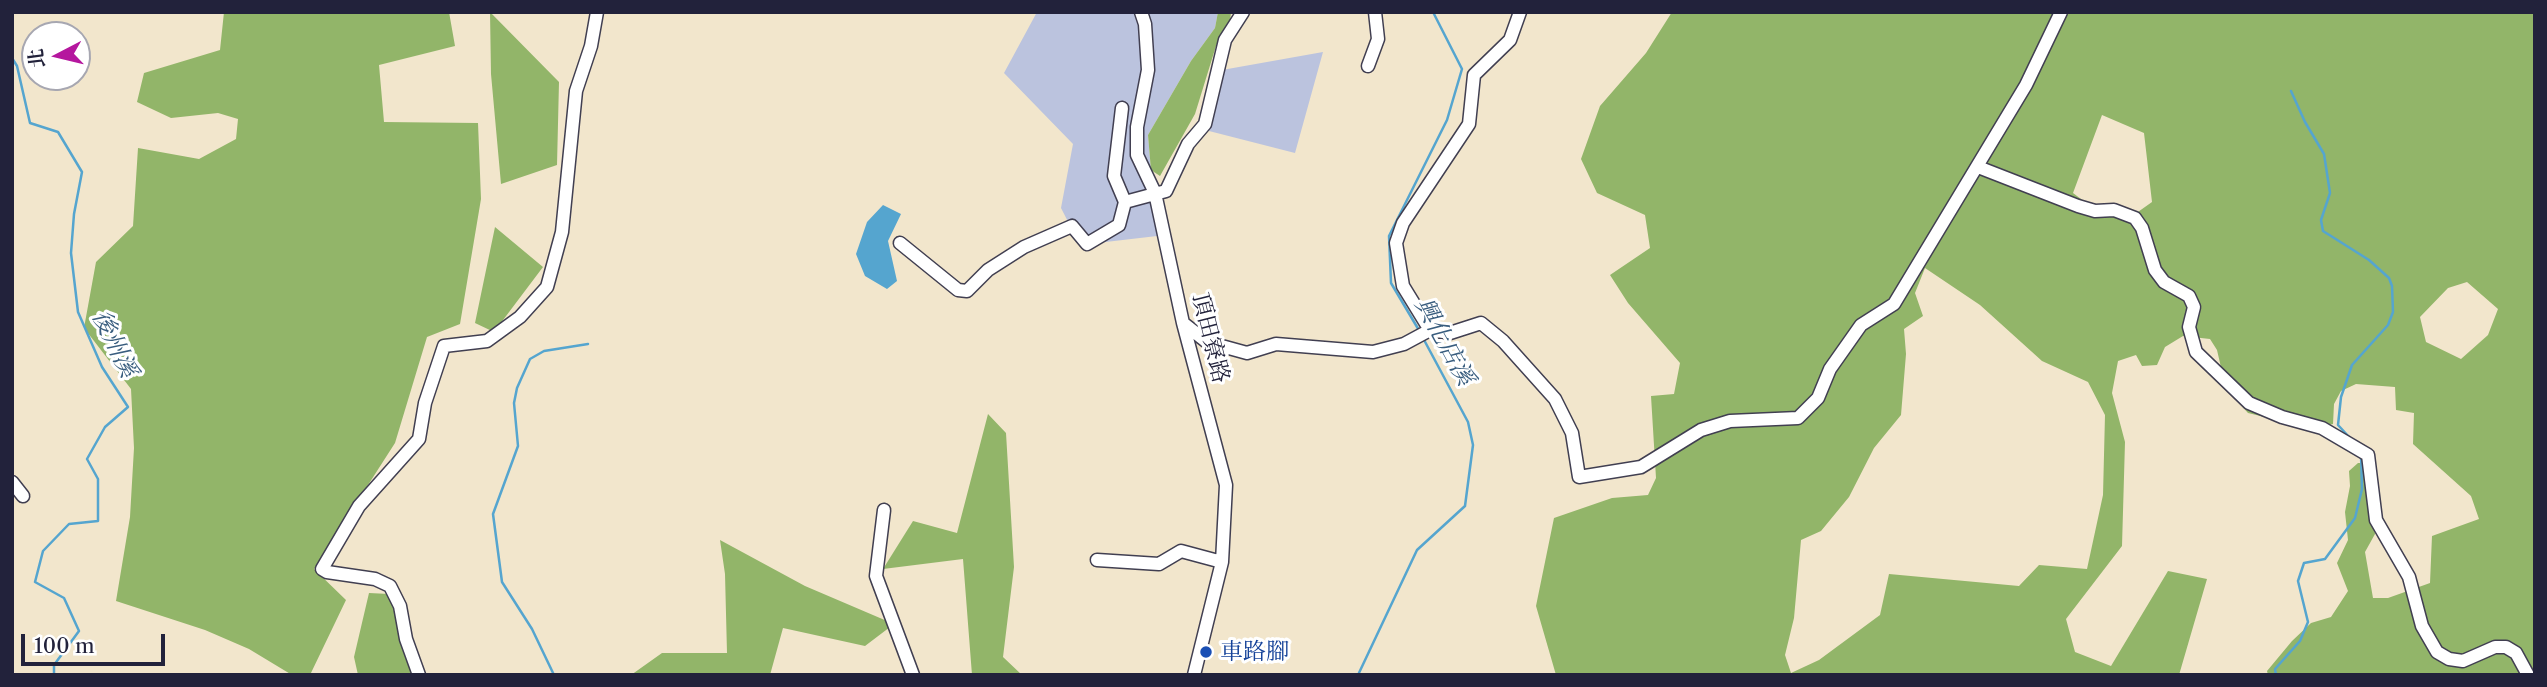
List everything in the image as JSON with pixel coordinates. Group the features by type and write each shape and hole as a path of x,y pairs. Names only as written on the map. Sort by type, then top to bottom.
{"street":[{"path":"419,675 406,639 400,606 390,586 374,579 327,572 323,569 359,506 419,439 425,403 444,346 487,341 520,317 547,287 562,232 576,91 591,47 597,12"},
{"name":"頂田寮路","path":"1141,12 1145,24 1148,70 1138,127 1137,155 1155,193 1183,323 1226,485 1222,562 1194,675"},
{"path":"1125,202 1166,191 1188,144 1205,124 1225,40 1241,19 1243,12"},
{"path":"1368,66 1378,39 1375,12"},
{"path":"1430,330 1403,286 1396,243 1403,223 1469,124 1475,75 1510,40 1520,12"},
{"path":"1183,323 1207,342 1247,353 1276,344 1373,352 1404,344 1430,330 1450,333 1481,323 1503,341 1555,399 1572,433 1579,477 1641,467 1701,430 1730,421 1798,418 1818,398 1830,369 1861,325 1894,304 2026,85 2061,12"},
{"path":"900,243 958,290 967,291 988,270 1024,247 1072,226 1087,244 1119,225 1125,202 1114,176 1122,108"},
{"path":"1978,167 2078,206 2095,211 2114,210 2135,218 2142,228 2155,270 2164,282 2189,296 2194,307 2189,327 2196,352 2249,403 2282,417 2322,428 2368,455 2376,520 2409,577 2422,626 2437,652 2449,659 2463,661 2495,647 2505,647 2516,653 2528,675"},
{"path":"12,482 23,496"},
{"path":"884,510 876,576 913,675"},
{"path":"1097,560 1159,564 1181,551 1222,562"}],"shaded area":[{"path":"1037,12 1218,12 1215,28 1191,61 1148,135 1157,236 1080,245 1061,208 1073,144 1004,73"},
{"path":"1323,52 1295,153 1209,131 1222,70"}],"green space":[{"path":"224,12 449,12 455,46 379,65 384,122 478,123 481,199 460,324 427,337 395,443 314,569 346,600 310,675 292,675 249,649 205,630 116,601 130,517 134,448 131,389 84,328 96,262 133,226 138,148 199,159 236,139 238,119 218,113 171,118 137,102 144,73 220,50"},
{"path":"490,12 559,82 557,165 501,184 491,74"},
{"path":"1218,12 1231,12 1230,22 1216,46 1195,114 1160,176 1151,170 1148,135 1191,61 1215,28"},
{"path":"1672,12 2535,12 2535,675 2268,675 2267,671 2292,641 2311,623 2331,617 2348,591 2337,563 2348,540 2345,512 2350,486 2349,471 2358,463 2368,463 2375,534 2365,552 2373,598 2388,598 2430,583 2432,536 2479,519 2471,496 2413,444 2414,413 2396,410 2395,387 2356,384 2341,391 2334,404 2333,424 2310,428 2248,413 2226,389 2217,350 2210,339 2183,336 2165,347 2157,365 2142,366 2136,355 2118,361 2112,393 2125,442 2122,546 2066,619 2075,652 2111,666 2168,571 2207,579 2179,675 1556,675 1536,606 1554,518 1612,498 1648,495 1656,478 1651,396 1674,394 1680,363 1628,303 1610,275 1650,248 1645,215 1597,193 1581,159 1600,106 1646,53","holes":["2102,115 2144,133 2152,202 2128,219 2101,214 2073,193","1925,268 1980,305 2042,361 2088,382 2105,415 2103,495 2087,569 2039,565 2019,586 1889,574 1880,615 1819,660 1791,673 1785,655 1794,618 1801,540 1821,531 1849,497 1874,448 1901,415 1906,354 1904,329 1923,316 1915,293","2467,282 2498,309 2488,335 2461,359 2426,342 2420,317 2448,288"]},
{"path":"495,227 543,267 494,332 475,323"},
{"path":"988,414 1006,433 1014,567 1003,657 1022,675 972,675 963,559 883,569 913,521 957,533"},
{"path":"720,540 805,586 894,624 865,646 783,628 770,675 631,675 662,653 727,653 725,574"},
{"path":"369,593 389,594 413,675 358,675 354,657"}],"water":[{"path":"883,205 901,214 888,241 897,281 887,289 865,276 856,254 867,222"}],"waterway":[{"name":"興化店溪","path":"1420,332 1391,283 1389,236 1447,120 1462,69 1433,12"},
{"name":"後州溪","path":"12,58 17,66 30,123 58,132 82,172 74,214 71,253 78,312 102,367 128,407 105,427 87,459 98,479 98,521 69,524 43,551 35,582 64,598 79,631 54,665 54,675"},
{"path":"2291,91 2324,154 2330,193 2321,220 2323,231 2369,260 2389,278 2392,286 2393,312 2388,325 2352,365 2341,397 2338,425 2350,438"},
{"name":"興化店溪","path":"1358,675 1417,550 1465,506 1473,445 1468,422 1423,338"},
{"path":"554,675 532,629 502,582 493,514 518,446 514,403 517,388 530,359 544,351 588,344"},
{"path":"2276,675 2275,669 2300,641 2308,622 2298,581 2304,563 2325,559 2355,518 2362,489 2361,454"}],"place":[{"name":"車路腳","path":"1206,652"}]}
